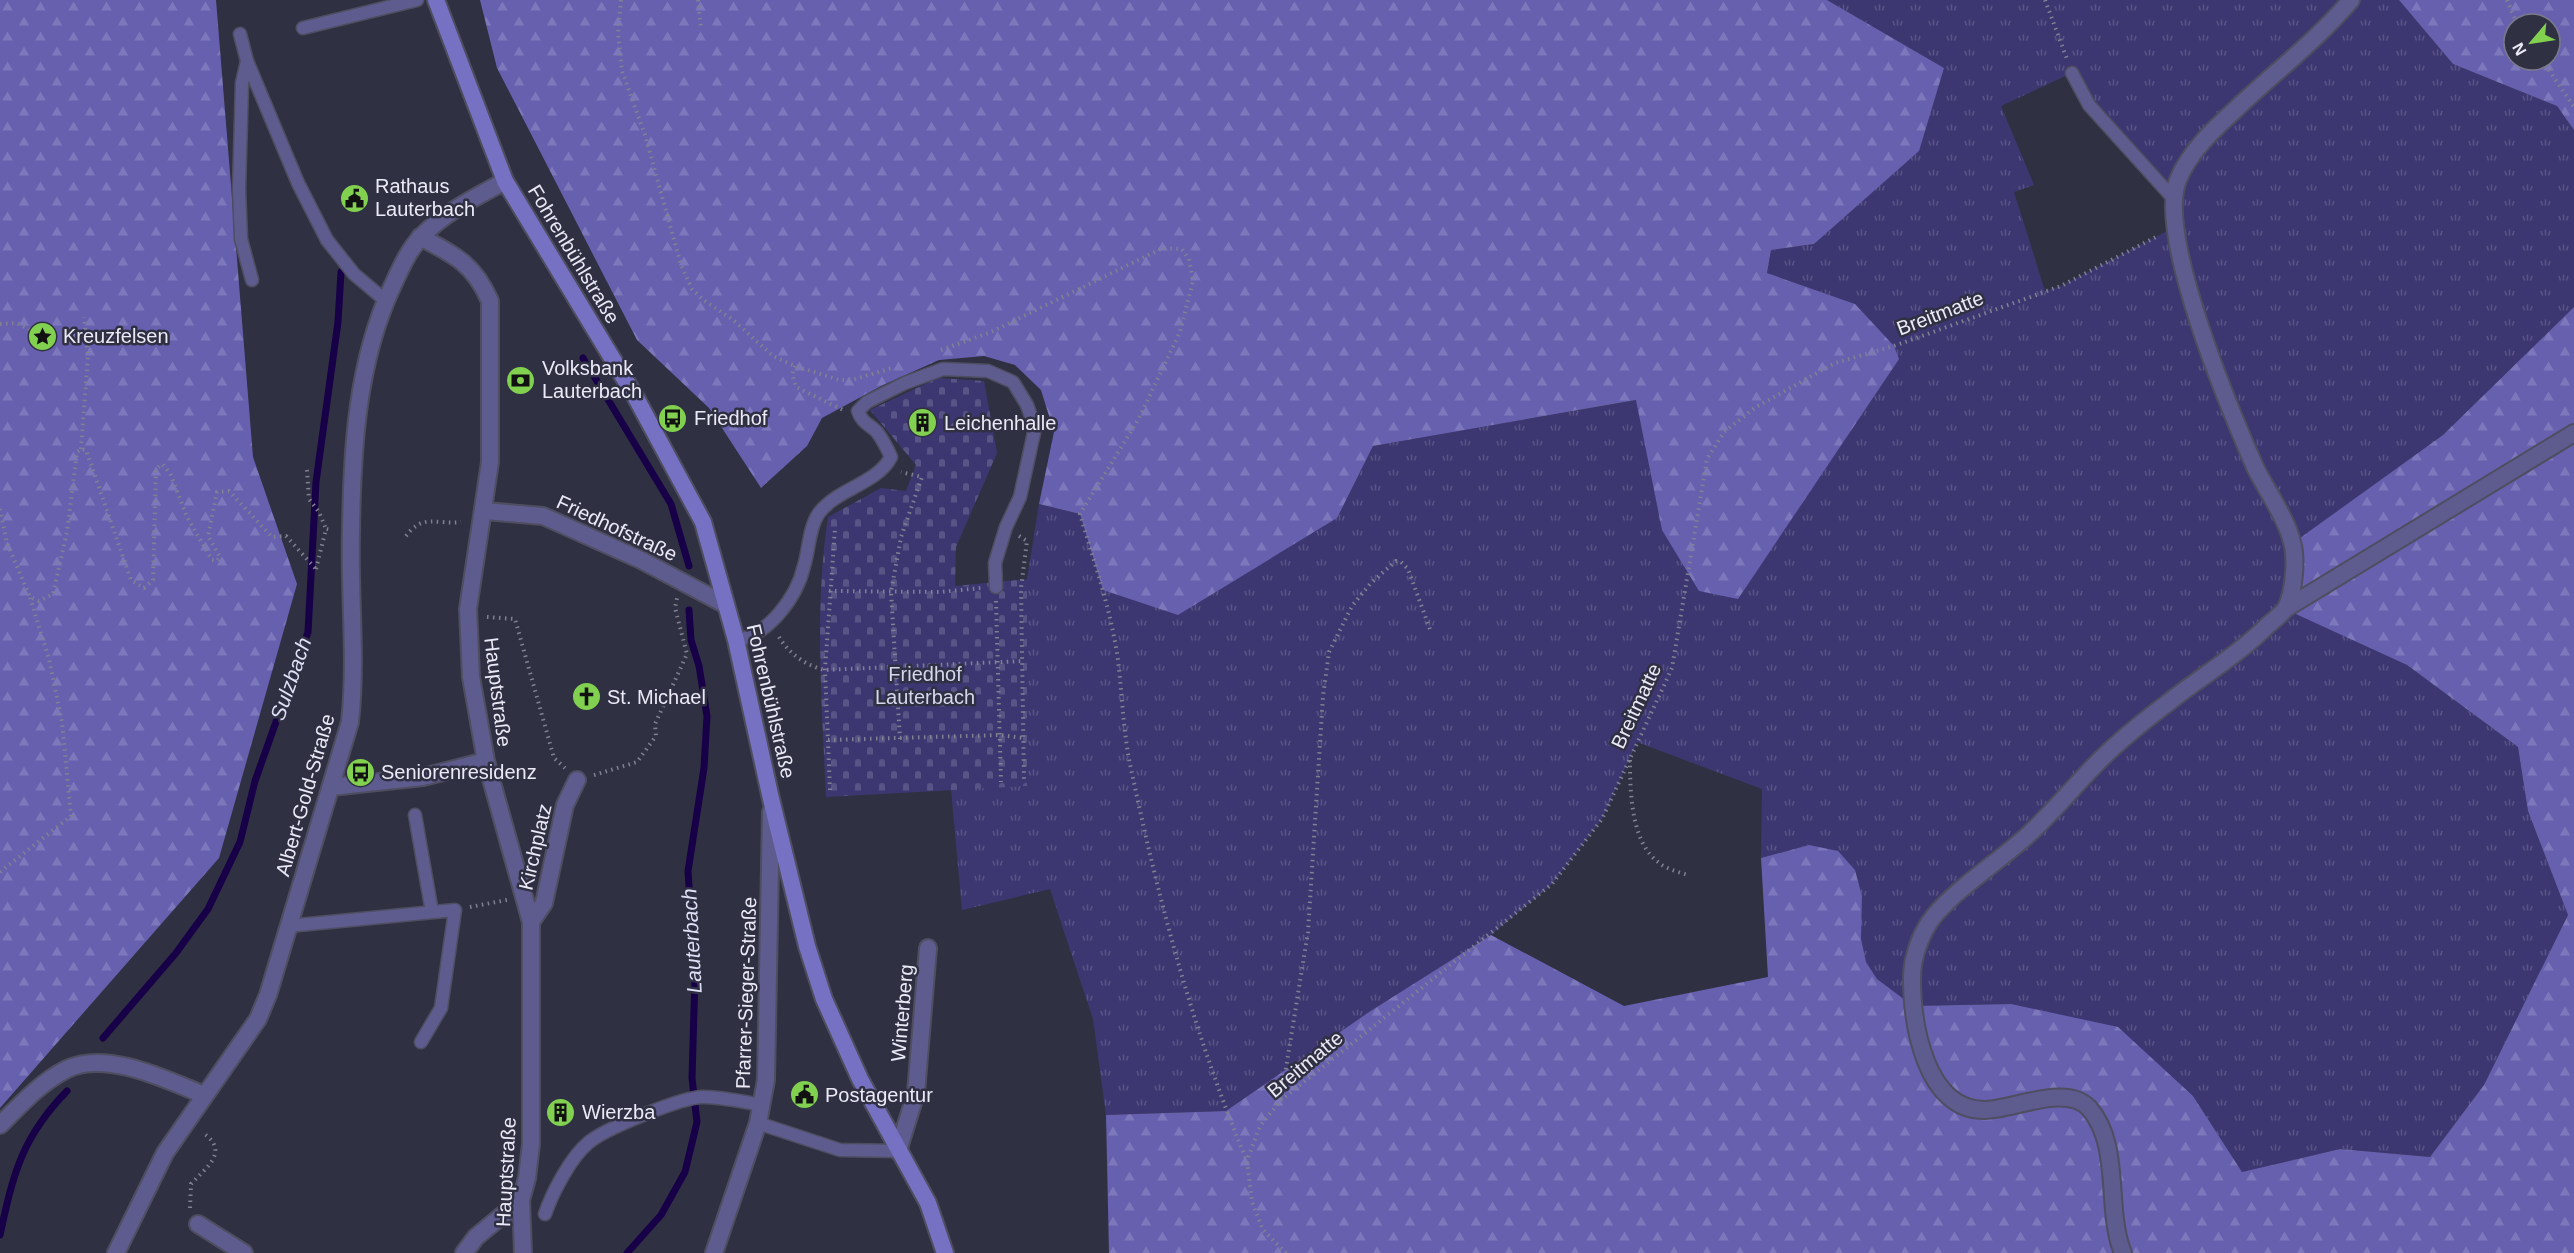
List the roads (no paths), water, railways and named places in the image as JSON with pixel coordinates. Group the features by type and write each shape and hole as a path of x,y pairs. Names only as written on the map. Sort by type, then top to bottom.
{"main road":[{"name":"Fohrenbühlstraße","path":"436,0 505,181 673,464 703,522 736,640 771,799 807,946 824,999 838,1036 928,1203 945,1253"}],"street":[{"path":"2285,609 2293,579 2293,543 2256,468 2223,390 2195,312 2175,227 2173,198 2179,177 2194,153 2221,123 2351,0"},
{"name":"Albert-Gold-Straße","path":"116,1253 165,1153 258,1019 268,995 350,722 355,675 351,531 360,391 371,342 402,265 420,237 463,204 505,181"},
{"name":"Hauptstraße","path":"420,237 461,258 481,279 490,301 490,462 485,511 468,616 471,677 486,762 531,922 531,1144 527,1178 521,1200 524,1253"},
{"path":"2122,1253 2116,1238 2110,1160 2100,1127 2087,1106 2064,1097 1983,1110 1961,1106 1939,1089 1926,1061 1913,1006 1912,972 1919,941 1934,916 2031,832 2103,757 2169,702 2248,645 2285,609 2574,433"},
{"name":"Friedhofstraße","path":"485,511 543,516 641,560 726,605"},
{"path":"331,787 423,777 486,762"},
{"name":"Kirchplatz","path":"531,922 544,903 565,806 577,780"},
{"name":"Pfarrer-Sieger-Straße","path":"714,1253 763,1105 769,1050 771,799"},
{"name":"Winterberg","path":"898,1151 909,1124 916,1094 928,948"},
{"path":"0,1125 31,1093 69,1068 103,1063 141,1069 204,1095"},
{"path":"464,1253 476,1237 521,1200"},
{"path":"198,1224 244,1253"}],"lane":[{"path":"303,28 417,0"},
{"path":"240,34 247,61 298,183 327,240 354,274 386,301"},
{"path":"247,61 242,83 238,189 241,239 252,280"},
{"path":"2073,73 2090,105 2173,198"},
{"path":"736,640 749,639 770,623 784,607 804,569 818,514 834,498 885,469 891,458 884,441 874,429 862,422 858,411 867,402 905,383 944,369 988,371 1013,382 1027,405 1035,428 1020,497 1006,527 995,562 996,587"},
{"path":"415,815 432,912"},
{"path":"288,926 455,910 441,1008 421,1042"},
{"path":"545,1214 551,1196 587,1144 601,1135 686,1100 704,1097 763,1105"},
{"path":"758,1123 840,1150 898,1151"}],"waterway":[{"name":"Sulzbach","path":"103,1038 176,953 208,909 240,842 255,781 308,632 316,482 338,322 341,272"},
{"name":"Lauterbach","path":"583,358 671,504 689,566"},
{"name":"Lauterbach","path":"627,1253 661,1215 685,1172 697,1122 692,1078 695,976 688,871 704,768 707,716 699,666 691,640 689,610"},
{"name":"Sulzbach","path":"0,1235 15,1175 29,1141 39,1124 67,1091"}],"place":[{"name":"Rathaus Lauterbach","path":"354,198"},
{"name":"Kreuzfelsen","path":"42,336"},
{"name":"Volksbank Lauterbach","path":"521,380"},
{"name":"Friedhof","path":"673,418"},
{"name":"Leichenhalle","path":"923,423"},
{"name":"St. Michael","path":"586,697"},
{"name":"Seniorenresidenz","path":"360,772"},
{"name":"Postagentur","path":"804,1095"},
{"name":"Wierzba","path":"561,1112"}],"park label":[{"name":"Friedhof Lauterbach","path":"925,686"}]}
